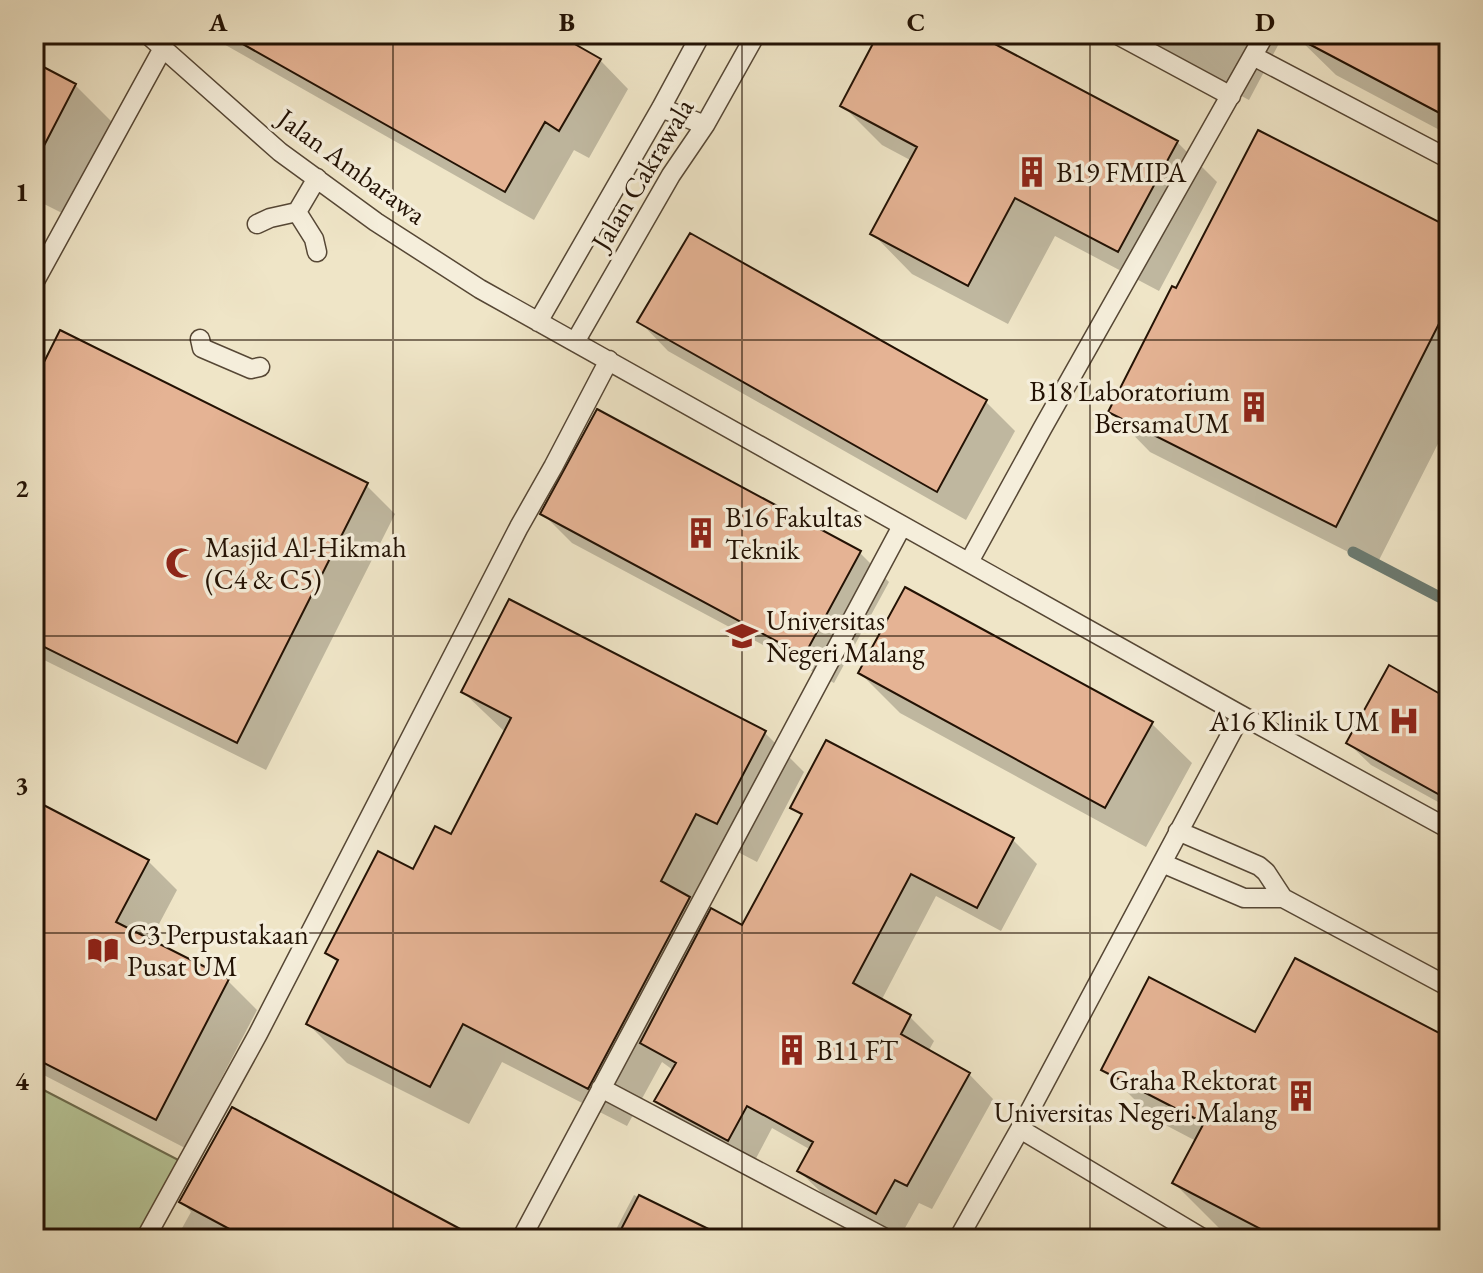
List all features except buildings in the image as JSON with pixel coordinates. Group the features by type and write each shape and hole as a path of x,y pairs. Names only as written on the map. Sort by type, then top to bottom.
{"lane":[{"name":"Jalan Ambarawa","path":"147,34 280,152 429,258 902,526 1449,829"},
{"name":"Jalan Cakrawala","path":"538,322 701,34"},
{"name":"Jalan Cakrawala","path":"575,342 756,34"},
{"path":"1116,34 1231,96"},
{"path":"969,562 1265,34"},
{"path":"34,283 163,48"},
{"path":"1253,56 1449,159"},
{"path":"661,108 705,125"},
{"path":"257,224 297,212 317,178"},
{"path":"297,212 314,239 317,252"},
{"path":"200,339 202,348 251,369 260,367"},
{"path":"145,1239 258,1034 519,527 609,360"},
{"path":"521,1239 902,526"},
{"path":"958,1239 1241,715"},
{"path":"1178,831 1259,866 1283,898"},
{"path":"1162,863 1244,898 1283,898 1449,987"},
{"path":"601,1088 887,1239"},
{"path":"1020,1129 1204,1239"}],"green space":[{"path":"34,1085 186,1164 145,1239 34,1239"}],"waterway":[{"path":"1353,552 1449,602"}],"place":[{"name":"B19 FMIPA","path":"1032,172"},
{"name":"B18 Laboratorium BersamaUM","path":"1254,407"},
{"name":"B16 Fakultas Teknik","path":"701,533"},
{"name":"Masjid Al-Hikmah (C4 & C5)","path":"181,563"},
{"name":"Universitas Negeri Malang","path":"742,636"},
{"name":"A16 Klinik UM","path":"1404,721"},
{"name":"C3 Perpustakaan Pusat UM","path":"103,950"},
{"name":"B11 FT","path":"792,1050"},
{"name":"Graha Rektorat Universitas Negeri Malang","path":"1301,1096"}]}
